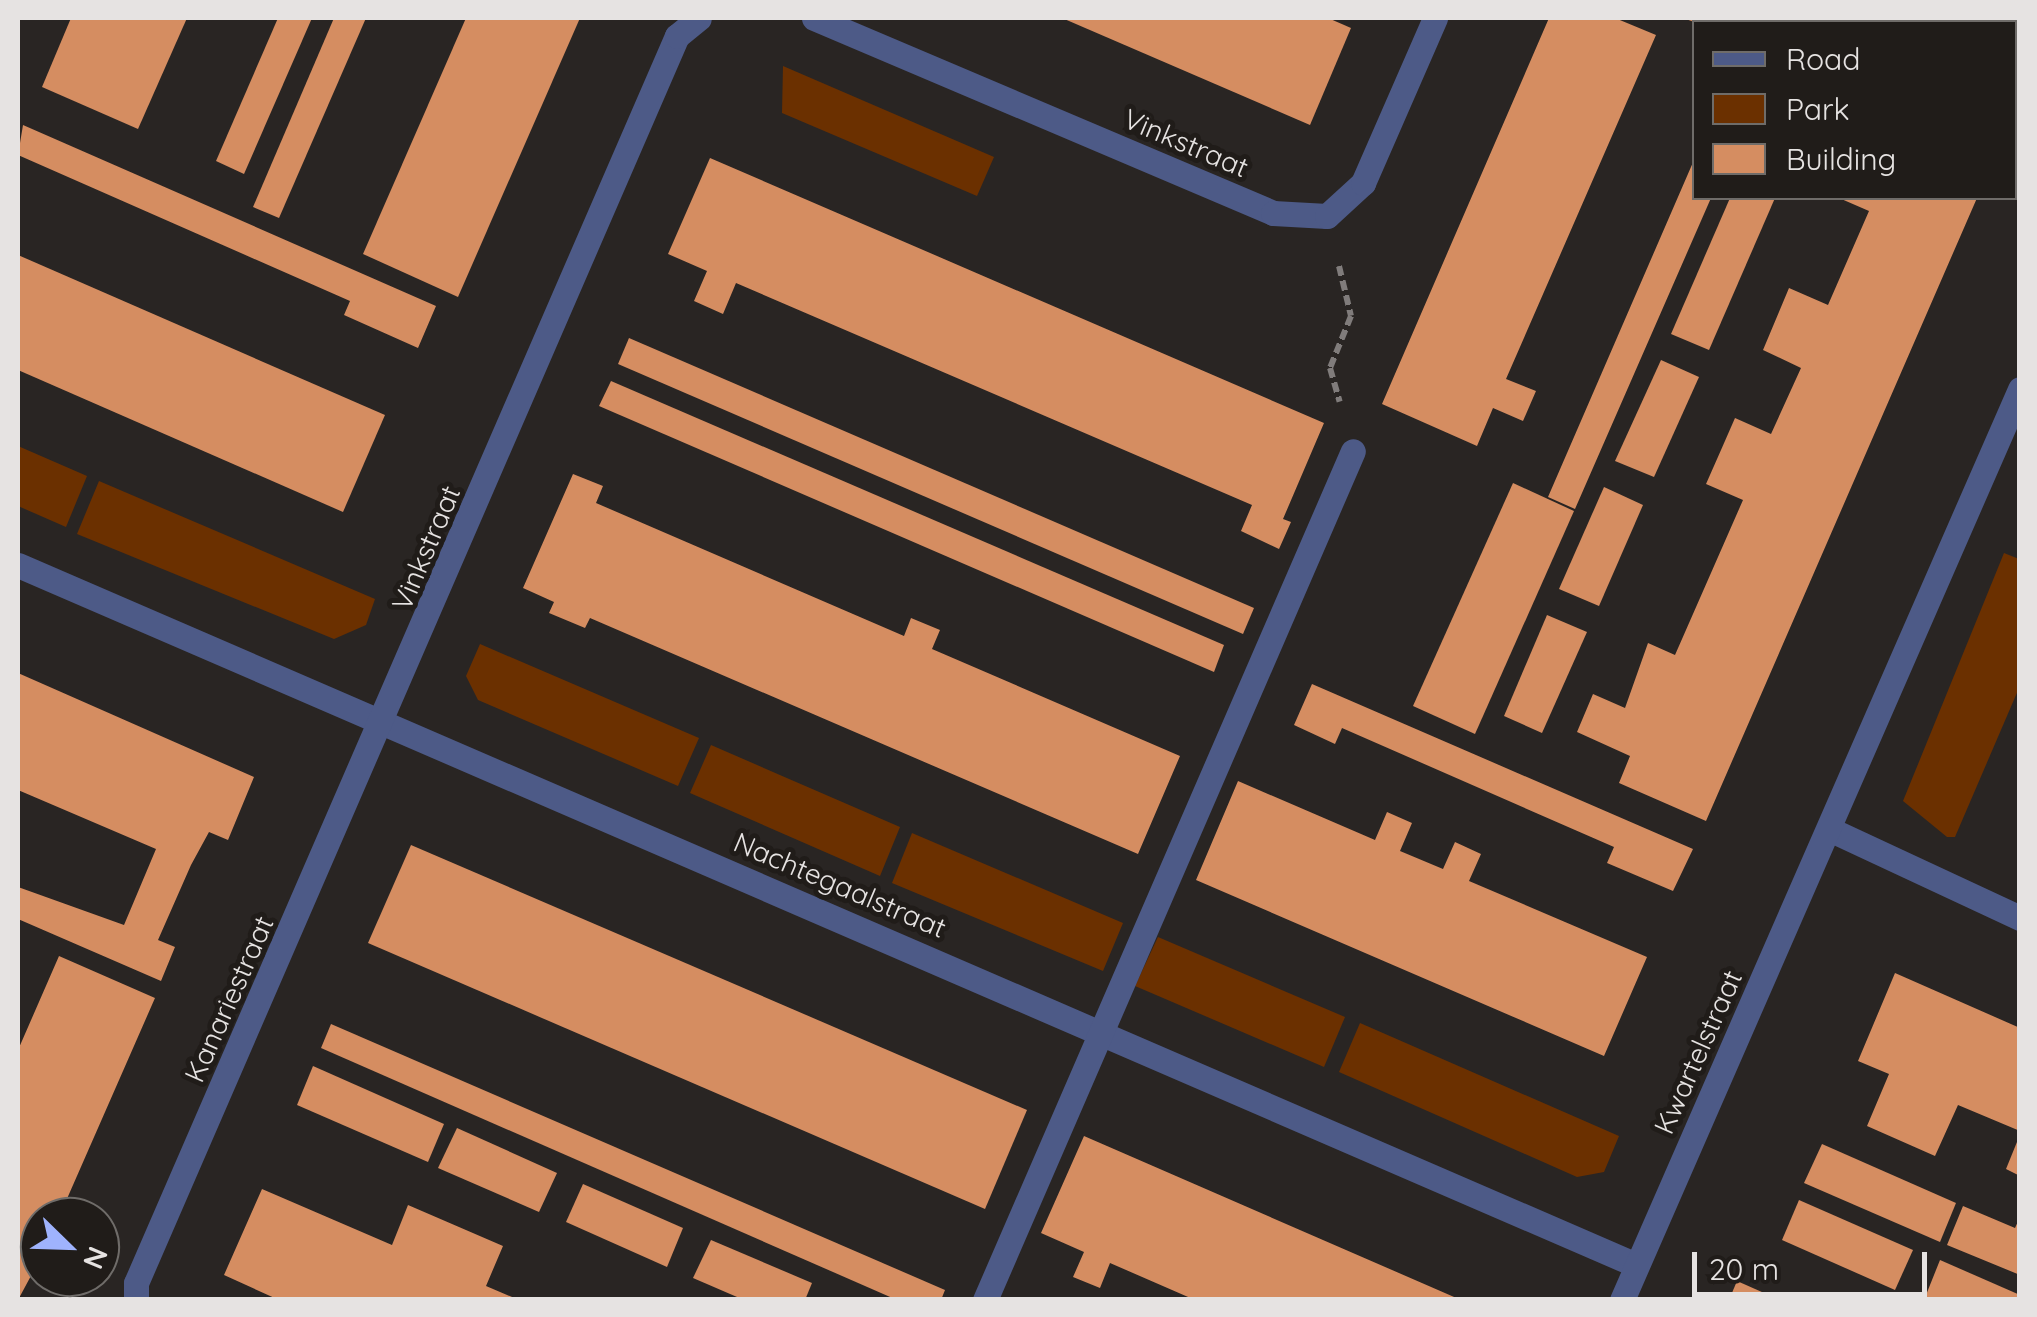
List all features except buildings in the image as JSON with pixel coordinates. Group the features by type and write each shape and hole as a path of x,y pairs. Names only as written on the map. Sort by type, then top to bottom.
{"street":[{"name":"Vinkstraat","path":"384,723 677,36 699,18"},
{"name":"Vinkstraat","path":"814,18 1273,213 1327,216"},
{"path":"1327,216 1364,183 1435,18"},
{"name":"Kwartelstraat","path":"1622,1300 2020,388"},
{"path":"985,1300 1353,451"},
{"name":"Nachtegaalstraat","path":"18,565 1102,1029 1636,1266"},
{"name":"Kanariestraat","path":"136,1300 136,1284 384,723"},
{"path":"1829,829 2020,918"}],"path":[{"path":"1327,216 1351,316 1330,368 1353,451"}],"green space":[{"path":"783,66 994,157 977,196 782,113"},
{"path":"18,446 87,476 66,527 18,506"},
{"path":"99,481 375,599 366,625 334,639 77,534"},
{"path":"2004,553 2019,559 2019,688 1955,837 1947,837 1903,801"},
{"path":"480,644 699,738 678,786 478,700 466,676"},
{"path":"711,745 900,827 880,876 690,793"},
{"path":"912,833 1123,923 1103,971 892,883"},
{"path":"1158,937 1345,1017 1324,1067 1135,986"},
{"path":"1360,1023 1619,1136 1604,1172 1577,1177 1339,1072"}]}
